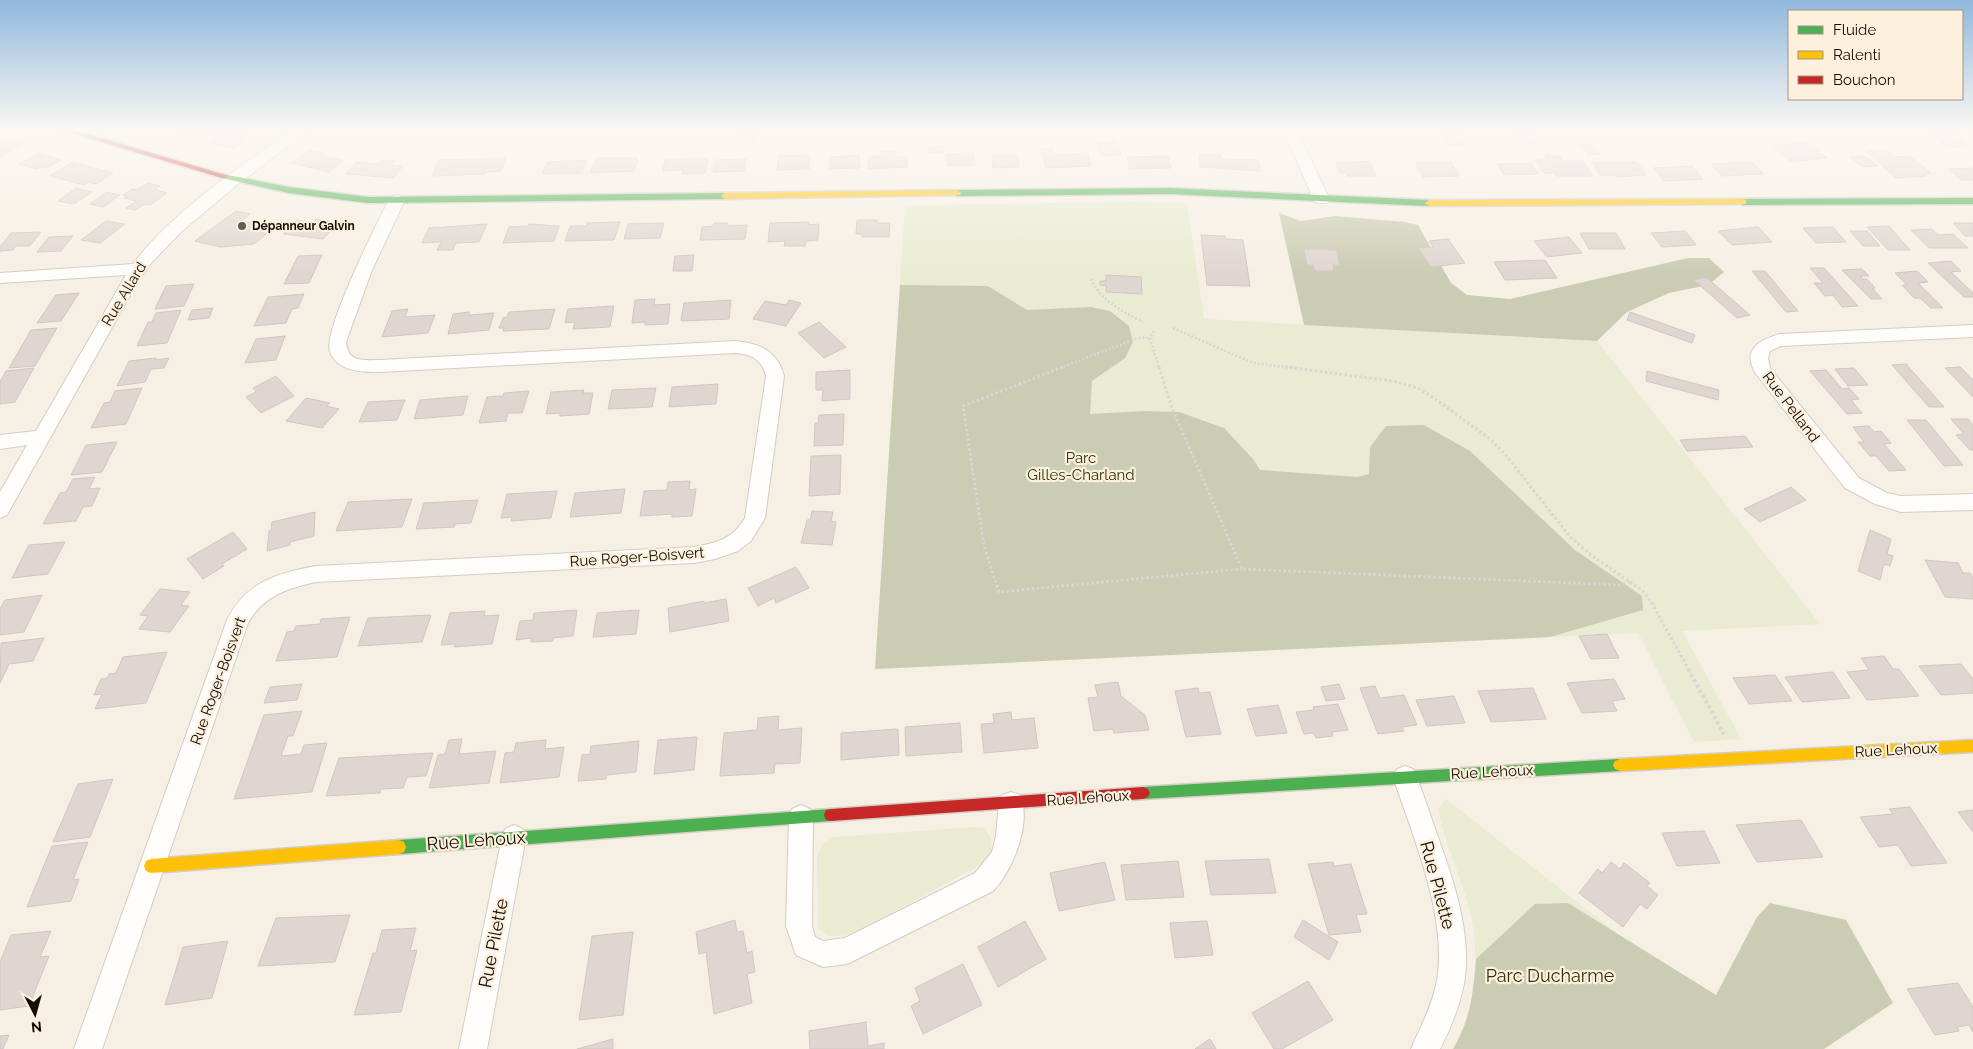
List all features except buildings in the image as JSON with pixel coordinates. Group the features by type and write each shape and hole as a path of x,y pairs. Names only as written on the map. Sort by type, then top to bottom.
{"street":[{"path":"228,177 337,198 397,200 1151,191 1236,193 1322,200 1468,204 1973,201"},
{"name":"Rue Allard","path":"0,510 137,269 154,247 237,177"},
{"path":"1312,177 1322,200"},
{"name":"Rue Roger-Boisvert","path":"88,1049 150,866 238,620 249,603 269,588 292,578 316,574 694,555 717,551 736,544 748,533 755,518 776,376 774,365 766,356 757,351 735,347 380,366 364,366 340,357 337,350 337,342 355,287 397,200"},
{"path":"0,278 137,269"},
{"name":"Rue Pelland","path":"1973,331 1780,340 1767,344 1760,350 1758,359 1762,370 1852,483 1882,499 1901,504 1973,502"},
{"path":"0,442 41,437"},
{"name":"Rue Lehoux","path":"150,866 514,837 1011,803 1406,777 1973,746"},
{"name":"Rue Pilette","path":"1406,777 1442,887 1452,933 1453,966 1449,1001 1437,1032 1425,1049"},
{"path":"801,817 799,926 804,946 823,954 847,950 984,882 997,870 1006,850 1011,803"},
{"name":"Rue Pilette","path":"474,1049 475,1033 514,837"}],"path":[{"path":"1091,279 1102,296 1110,304 1143,322"},
{"path":"1173,328 1253,363 1353,374 1418,388 1490,439 1505,454 1571,538 1591,556 1643,591 1650,600 1737,759"},
{"path":"1154,331 1150,338 1172,408 1242,569"},
{"path":"1150,338 1138,338 963,406 984,546 999,592 1242,569 1619,585 1630,582"}],"green space":[{"name":"Parc Gilles-Charland","path":"1187,203 1204,319 1597,341 1820,624 1682,631 1741,739 1694,742 1638,633 875,669 905,205"},
{"path":"1279,213 1301,221 1335,216 1405,222 1418,225 1451,283 1467,295 1510,299 1688,258 1709,258 1724,272 1708,285 1669,293 1627,312 1597,341 1304,325"},
{"path":"900,285 988,286 1027,310 1091,307 1110,311 1129,326 1133,342 1125,358 1092,381 1090,414 1144,411 1179,412 1224,428 1253,459 1260,470 1357,477 1369,474 1370,447 1386,426 1424,425 1470,451 1575,550 1642,596 1643,610 1550,637 875,669"},
{"name":"Parc Ducharme","path":"1446,799 1764,1049 1453,1049 1467,1018 1471,1001 1474,984 1475,950 1474,933 1468,903 1445,836 1438,809"},
{"path":"984,828 991,838 992,851 982,864 860,930 841,936 828,936 818,928 817,858 822,844 834,837"},
{"path":"1568,903 1716,995 1757,917 1770,903 1846,920 1893,1003 1824,1049 1453,1049 1464,1027 1467,1016 1472,995 1476,959 1535,904"}],"traffic: fast":[{"path":"229,177 289,190 368,200 725,196"},
{"path":"957,193 1170,191 1429,203"},
{"path":"1743,202 1973,201"},
{"path":"1143,793 1620,765"},
{"path":"399,847 831,815"}],"traffic: slow":[{"path":"725,196 957,193"},
{"path":"1429,203 1743,202"},
{"path":"1620,765 1973,746"},
{"path":"151,866 399,847"}],"traffic: jam":[{"path":"831,815 1143,793"}],"place":[{"name":"Dépanneur Galvin","path":"242,226"}]}
